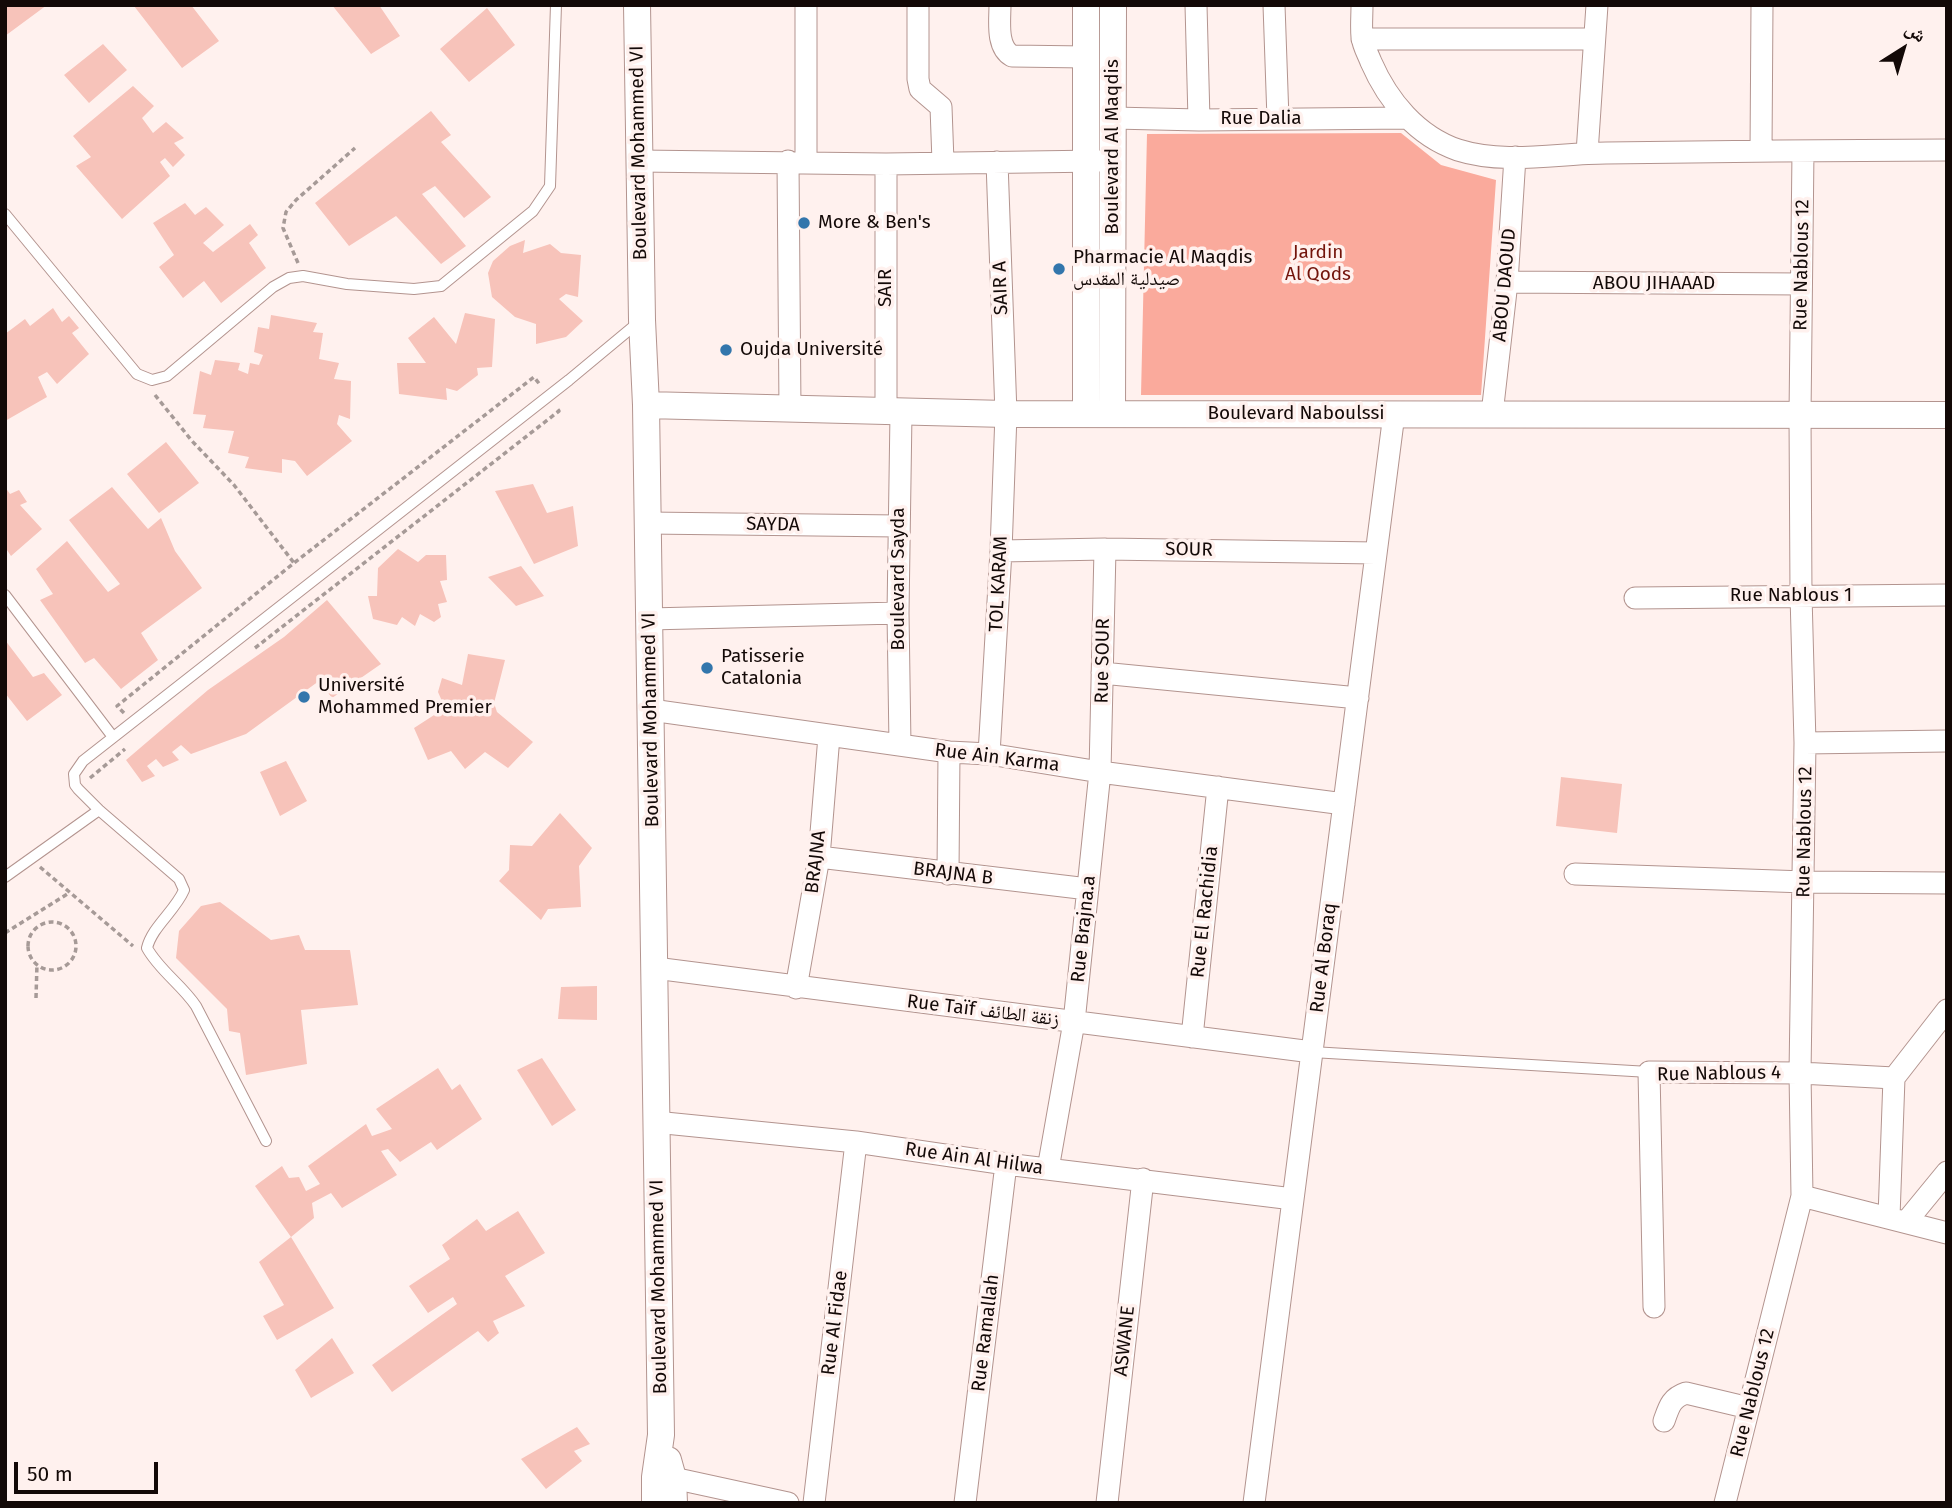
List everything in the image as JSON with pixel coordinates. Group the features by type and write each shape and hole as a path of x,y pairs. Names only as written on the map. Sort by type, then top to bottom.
{"street":[{"name":"Boulevard Mohammed VI","path":"637,5 655,968 655,1122 662,1435 660,1494"},
{"path":"790,410 797,161 806,5"},
{"path":"918,5 918,79 920,89 941,107 943,162"},
{"path":"1000,5 1001,46 1005,52 1012,56 1086,57"},
{"name":"Boulevard Al Maqdis","path":"1086,5 1086,161 1099,414"},
{"name":"Boulevard Al Maqdis","path":"1099,414 1114,161 1113,5"},
{"path":"1196,5 1199,120"},
{"path":"1274,5 1278,119"},
{"path":"1362,5 1362,39 1386,92 1408,118 1438,141 1460,150 1490,156 1515,157 1587,153 1947,150"},
{"path":"1587,153 1597,5"},
{"path":"1761,151 1762,5"},
{"path":"1362,39 1594,38"},
{"name":"Rue Dalia","path":"1114,118 1408,118"},
{"name":"Rue Nablous 12","path":"1725,1503 1802,1196 1800,1073 1805,882 1805,743 1800,415 1803,151"},
{"name":"ABOU DAOUD","path":"1492,414 1507,282 1515,157"},
{"path":"639,161 886,164 1114,161"},
{"name":"SAIR A","path":"997,162 1006,414"},
{"name":"SAIR","path":"886,164 894,413"},
{"name":"ABOU JIHAAAD","path":"1507,282 1801,285"},
{"name":"Boulevard Naboulssi","path":"646,405 1006,414 1947,415"},
{"name":"Boulevard Sayda","path":"894,413 900,745"},
{"name":"TOL KARAM","path":"989,754 1006,414"},
{"name":"Rue Al Boraq","path":"1254,1503 1394,414"},
{"name":"SAYDA","path":"648,523 898,526"},
{"name":"Rue SOUR","path":"1100,772 1105,550"},
{"name":"SOUR","path":"1001,551 1376,553"},
{"name":"Rue Nablous 1","path":"1635,598 1947,595"},
{"path":"649,619 898,613"},
{"path":"1102,673 1357,698"},
{"name":"Rue Ain Karma","path":"651,710 1344,804"},
{"name":"BRAJNA","path":"796,988 819,857 829,736"},
{"path":"1805,743 1947,741"},
{"path":"948,752 948,874"},
{"name":"Rue Brajna.a","path":"1048,1169 1074,1022 1100,772"},
{"name":"Rue El Rachidia","path":"1192,1037 1218,788"},
{"name":"BRAJNA B","path":"819,857 1088,889"},
{"path":"1575,874 1805,882 1947,883"},
{"name":"Rue Taïf زنقة الطائف","path":"655,968 1312,1052"},
{"path":"1898,1220 1894,1078 1947,1010"},
{"name":"Rue Nablous 4","path":"1654,1307 1649,1072 1800,1073 1894,1078"},
{"name":"Rue Ain Al Hilwa","path":"655,1122 856,1142 1006,1164 1293,1199"},
{"name":"Rue Al Fidae","path":"814,1503 856,1142"},
{"name":"Rue Ramallah","path":"965,1503 1006,1164"},
{"path":"1898,1220 1947,1172"},
{"name":"ASWANE","path":"1107,1503 1143,1179"},
{"path":"1802,1196 1947,1233"},
{"path":"1664,1421 1671,1401 1686,1393 1749,1408"},
{"path":"660,1494 788,1503"}],"lane":[{"path":"5,214 137,374 152,380 167,376 273,286 289,278 303,276 347,284 414,289 441,286 533,211 550,186 556,5"},
{"path":"266,1142 196,1006 147,948 149,940 179,901 184,890 178,880 99,810 75,785 74,774 79,764 642,320"},
{"path":"5,595 113,737"},
{"path":"5,877 99,810"},
{"path":"1312,1052 1649,1072"}],"path":[{"path":"303,276 285,235 286,212 355,148"},
{"path":"152,380 157,398 192,441 234,485 294,563"},
{"path":"31,859 151,961 153,958"},
{"path":"5,933 69,892"},
{"path":"30,918 36,928"},
{"path":"52,922 60,923 72,933 75,941 73,957 68,963 52,969 37,964 31,958 28,942 36,928 52,922"},
{"path":"36,998 37,964"}],"green space":[{"name":"Jardin Al Qods","path":"1401,133 1441,165 1496,180 1481,395 1141,395 1147,134"}],"building":[{"path":"5,5 47,5 5,36"},
{"path":"191,5 219,41 182,68 134,6"},
{"path":"332,5 379,5 400,36 371,54"},
{"path":"487,8 515,45 469,82 440,49"},
{"path":"103,44 127,70 89,103 64,75"},
{"path":"133,86 154,106 142,118 153,133 166,122 184,138 174,143 185,155 173,167 165,158 160,162 170,176 122,219 76,166 91,157 73,136"},
{"path":"431,111 451,135 441,142 491,197 464,218 435,186 422,194 466,246 441,264 396,216 349,246 315,203"},
{"path":"185,203 195,215 206,207 224,225 203,243 213,252 250,224 258,235 249,243 266,268 221,303 204,281 183,298 159,267 174,255 153,223"},
{"path":"525,240 523,253 550,244 561,253 581,255 578,297 566,294 559,299 583,321 566,337 536,344 536,324 515,317 492,297 488,273 493,261 510,246"},
{"path":"53,308 62,322 69,316 79,328 72,333 89,354 57,384 47,372 38,377 47,397 5,421 5,334 25,319 30,326"},
{"path":"465,313 495,319 492,367 477,368 478,375 457,391 446,388 447,400 399,394 397,363 426,363 408,338 434,317 456,344"},
{"path":"271,315 317,323 313,332 323,333 319,359 339,363 334,379 351,381 350,419 339,415 337,424 352,441 307,476 295,461 282,459 282,473 245,468 249,457 228,453 234,431 203,428 206,415 193,414 200,371 211,375 215,360 240,363 238,370 248,374 250,363 259,365 263,355 254,352 258,327 269,329"},
{"path":"166,442 199,483 159,513 127,474"},
{"path":"533,484 547,513 573,506 578,546 534,564 495,491"},
{"path":"5,487 10,494 19,490 27,502 20,505 42,529 11,556 5,547"},
{"path":"112,487 148,529 161,518 175,551 202,588 141,633 158,660 121,689 94,658 85,663 40,600 53,594 36,569 67,541 108,592 120,584 69,520"},
{"path":"398,549 418,562 426,555 446,555 447,580 440,581 447,602 438,604 441,617 434,622 420,614 415,626 402,617 397,625 373,619 368,596 377,596 378,568"},
{"path":"521,566 544,596 516,606 488,577"},
{"path":"327,600 381,664 332,698 319,681 246,734 191,754 181,745 172,752 179,760 163,767 156,759 147,766 155,776 142,782 126,760 208,690 284,637"},
{"path":"5,640 33,677 44,673 62,695 27,721 5,693"},
{"path":"468,654 505,660 494,703 497,712 533,742 508,768 485,752 465,769 451,751 428,760 414,728 445,708 438,692 442,678 462,685"},
{"path":"286,761 307,801 280,816 260,772"},
{"path":"1561,777 1622,784 1617,833 1556,826"},
{"path":"560,813 592,848 579,866 581,907 548,909 541,920 499,881 509,870 510,845 532,846"},
{"path":"220,902 271,940 299,935 305,950 350,950 358,1005 301,1010 307,1064 246,1075 240,1033 229,1031 227,1009 176,958 179,931 201,906"},
{"path":"597,986 597,1020 558,1019 561,987"},
{"path":"542,1058 576,1110 552,1126 517,1070"},
{"path":"438,1068 452,1090 460,1084 482,1119 437,1150 431,1142 400,1162 388,1149 381,1151 397,1175 342,1208 331,1193 312,1203 314,1218 291,1237 255,1186 282,1166 289,1178 299,1177 306,1191 320,1184 308,1166 366,1124 372,1136 392,1129 376,1109"},
{"path":"518,1211 545,1253 505,1276 525,1306 493,1321 499,1333 488,1342 478,1331 392,1392 372,1365 457,1304 453,1297 428,1313 409,1286 450,1259 442,1245 477,1219 486,1231"},
{"path":"291,1237 334,1308 277,1340 263,1316 284,1305 259,1262"},
{"path":"332,1338 354,1373 311,1398 295,1370"},
{"path":"577,1427 590,1444 574,1451 582,1461 546,1489 521,1459"}],"place":[{"name":"More & Ben's","path":"804,223"},
{"name":"Pharmacie Al Maqdis صيدلية المقدس","path":"1059,269"},
{"name":"Oujda Université","path":"726,350"},
{"name":"Patisserie Catalonia","path":"707,668"},
{"name":"Université Mohammed Premier","path":"304,697"}]}
